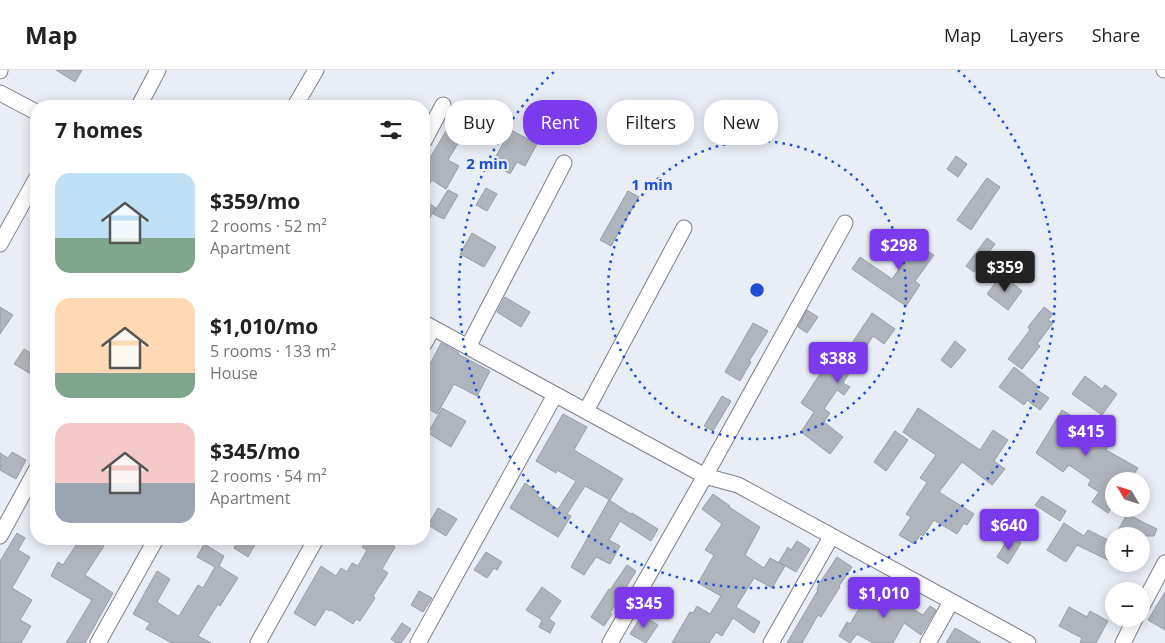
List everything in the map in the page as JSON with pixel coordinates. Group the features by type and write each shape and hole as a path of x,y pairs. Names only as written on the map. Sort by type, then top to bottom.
{"street":[{"path":"142,100 158,70"},
{"path":"298,100 316,70"},
{"path":"0,92 30,109"},
{"path":"430,129 443,105"},
{"path":"468,347 564,163"},
{"path":"0,244 30,190"},
{"path":"610,643 845,223"},
{"path":"586,411 684,228"},
{"path":"430,326 705,476 738,485 1028,643"},
{"path":"418,643 556,394"},
{"path":"0,536 30,481"},
{"path":"771,643 831,537"},
{"path":"98,643 153,545"},
{"path":"258,643 313,545"},
{"path":"1150,591 1165,563"},
{"path":"928,643 951,602"},
{"path":"1122,643 1131,627"}],"building":[{"path":"56,70 82,70 75,82"},
{"path":"513,131 523,136 523,145 536,145 525,166 517,162 510,174 492,163 502,145 513,145"},
{"path":"445,133 445,145 457,145 448,160 459,166 446,189 432,180 430,183 430,158"},
{"path":"956,156 967,164 958,177 947,169"},
{"path":"987,178 1000,187 971,230 957,220"},
{"path":"486,188 497,194 487,211 476,205"},
{"path":"448,190 458,195 444,219 433,214"},
{"path":"628,191 639,197 611,246 600,240"},
{"path":"430,204 436,208 430,218"},
{"path":"472,233 496,247 484,267 460,254"},
{"path":"902,235 934,255 915,281 920,285 906,306 852,269 860,257 892,279 904,262 891,254"},
{"path":"987,238 995,244 974,272 966,266"},
{"path":"999,278 1008,284 1010,281 1022,291 1008,310 987,294"},
{"path":"505,297 530,312 521,327 497,312"},
{"path":"0,307 13,315 0,334"},
{"path":"1044,307 1053,314 1048,320 1053,323 1037,344 1040,346 1022,369 1008,359 1030,330 1028,327"},
{"path":"807,310 818,317 807,333 798,327"},
{"path":"872,313 895,329 884,344 873,336 843,383 850,387 844,395 837,390 824,409 830,413 824,422 843,437 830,454 801,432 814,412 801,403 833,354 843,361 854,344 852,343"},
{"path":"753,323 768,331 749,361 751,362 740,381 725,372"},
{"path":"955,341 966,350 951,368 941,360"},
{"path":"441,343 490,371 477,396 454,384 437,414 430,410 430,364"},
{"path":"24,349 30,352 30,373 14,364"},
{"path":"1014,367 1038,386 1036,389 1049,398 1040,410 1027,400 1024,405 999,387"},
{"path":"1085,376 1102,389 1105,385 1117,394 1102,415 1072,394"},
{"path":"722,396 731,401 713,431 704,426"},
{"path":"442,408 466,421 451,447 430,434 430,429"},
{"path":"918,408 980,450 993,430 1008,440 994,461 1005,469 992,485 962,462 939,492 974,514 967,525 964,523 957,534 934,520 923,536 921,534 914,544 899,535 911,517 906,514 927,482 920,478 936,455 903,432"},
{"path":"1062,410 1106,437 1104,441 1109,444 1106,450 1138,468 1135,472 1105,472 1105,511 1092,502 1099,492 1088,485 1091,480 1069,465 1063,472 1036,453"},
{"path":"563,414 587,427 574,450 623,479 610,500 585,486 567,514 571,516 558,537 510,508 525,483 539,493 537,496 558,509 576,481 557,470 556,473 536,461"},
{"path":"895,431 908,440 886,471 874,462"},
{"path":"12,452 26,460 16,479 0,470 0,453 8,458"},
{"path":"713,494 760,527 745,555 764,568 770,558 785,566 772,588 754,578 736,607 760,622 754,633 733,618 722,636 716,632 709,643 672,643 690,612 693,613 697,606 710,614 721,596 698,583 714,555 705,550 722,524 702,509"},
{"path":"1042,496 1066,511 1060,521 1035,505"},
{"path":"609,500 658,529 651,541 620,521 609,540 620,546 610,564 596,557 584,575 571,567"},
{"path":"438,508 457,519 446,536 430,526 430,522"},
{"path":"1125,518 1135,518 1157,529 1154,536 1150,536 1150,527 1120,527"},
{"path":"1064,523 1084,536 1088,530 1105,538 1105,559 1077,545 1066,562 1047,550"},
{"path":"17,533 25,538 18,550 30,557 12,588 32,600 20,620 31,626 21,643 0,643 0,561"},
{"path":"1013,537 1021,543 1008,564 997,557 1006,542 1009,544"},
{"path":"797,541 810,549 796,572 779,562 788,547 791,550"},
{"path":"76,545 104,546 85,575 113,593 85,643 66,643 92,600 51,576 58,562 63,565"},
{"path":"203,545 206,545 224,556 219,566 238,578 220,606 218,604 198,636 211,643 172,643 146,629 150,623 133,614 157,571 170,579 157,602 179,616 198,585 203,588 215,567 197,557"},
{"path":"236,545 255,545 248,557 234,548"},
{"path":"364,545 393,545 395,547 382,569 388,573 360,621 356,619 353,624 331,610 326,609 315,626 294,613 321,566 336,576 341,568 347,572 352,563 358,566 367,550 362,547"},
{"path":"486,552 502,562 497,570 494,568 487,578 474,570"},
{"path":"837,557 852,567 821,617 818,615 802,643 787,643 818,590 819,584"},
{"path":"627,565 636,571 604,626 591,617"},
{"path":"874,583 883,589 882,591 923,615 930,606 936,610 921,635 904,623 893,643 873,643 857,634 850,643 839,636 847,622 850,624"},
{"path":"542,587 561,601 549,619 555,623 550,633 539,627 542,620 526,610"},
{"path":"419,591 432,598 423,612 411,605"},
{"path":"1165,592 1165,630 1150,621 1150,617"},
{"path":"1069,607 1087,617 1090,611 1105,619 1105,626 1096,643 1080,643 1082,638 1059,626"},
{"path":"642,615 658,625 646,643 630,634"},
{"path":"402,623 411,629 401,643 396,643 391,639"},
{"path":"955,628 981,643 946,643"}]}
